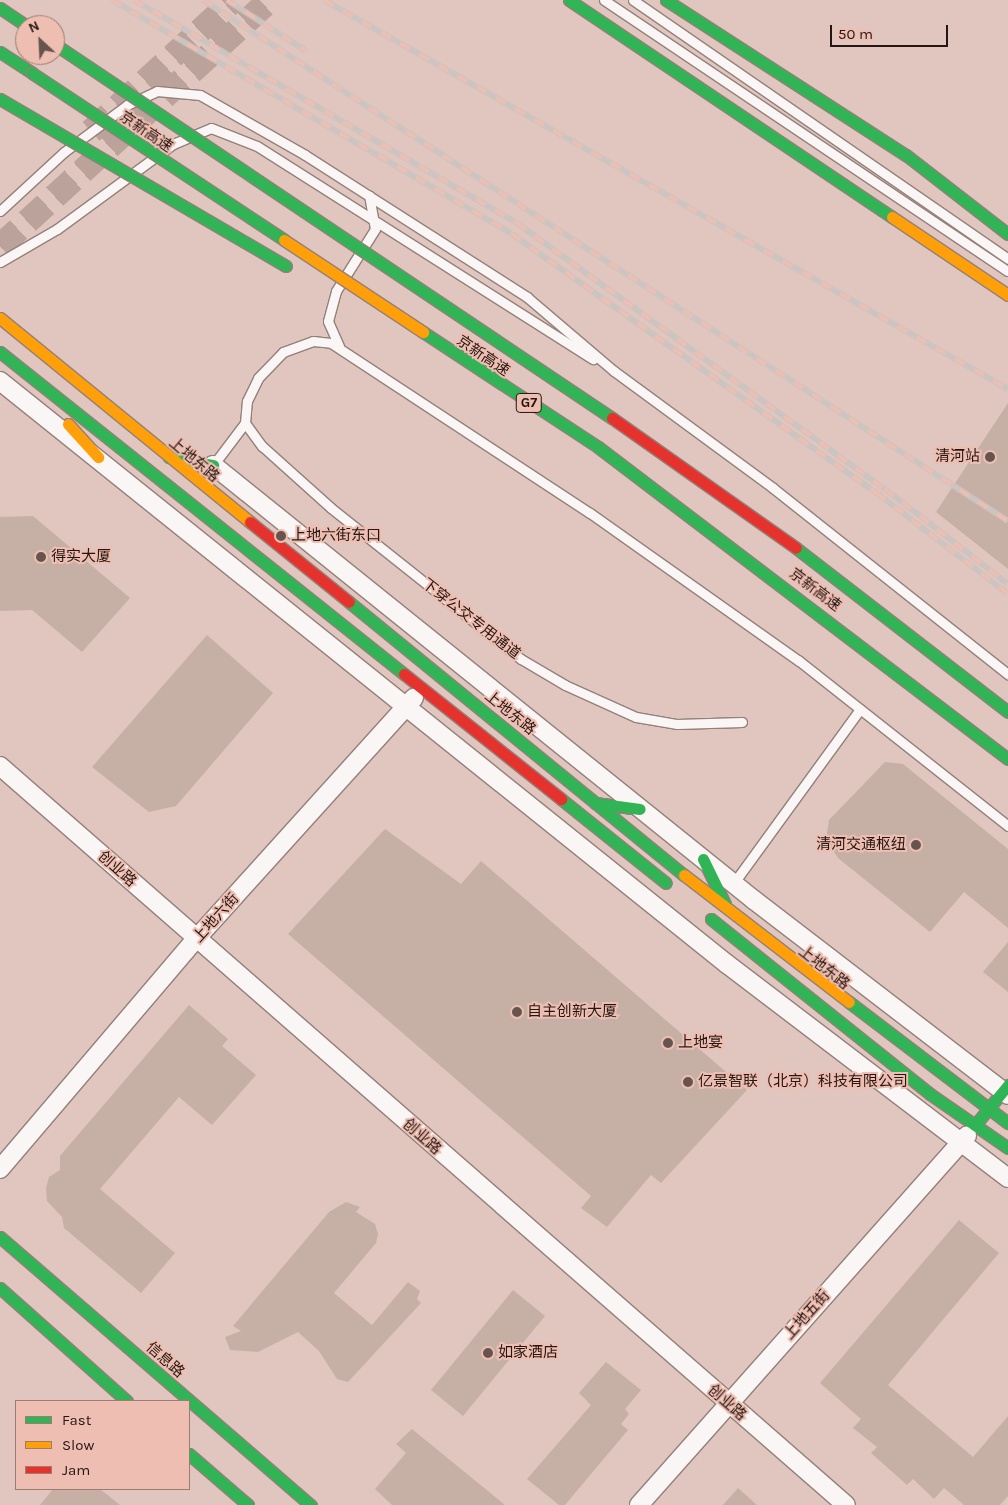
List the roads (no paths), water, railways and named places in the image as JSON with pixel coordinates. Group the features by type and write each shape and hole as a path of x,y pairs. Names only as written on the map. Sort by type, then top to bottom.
{"main road":[{"path":"569,0 1008,295"},
{"path":"666,0 906,155 1008,234"},
{"path":"0,8 15,18"},
{"name":"京新高速","path":"65,51 632,431 825,569 1008,712"},
{"name":"京新高速","path":"0,52 598,447 1008,759"},
{"path":"0,99 300,275"},
{"path":"324,291 349,307"},
{"name":"上地东路","path":"0,318 167,456 438,672 728,911 1008,1123"},
{"path":"0,352 679,893"},
{"path":"56,397 63,417 98,457"},
{"path":"167,456 213,464"},
{"path":"602,468 700,523"},
{"path":"595,802 640,809"},
{"path":"703,859 728,911"},
{"path":"701,911 975,1125 1008,1148"},
{"path":"975,1125 1006,1091"},
{"name":"信息路","path":"0,1237 189,1400"},
{"path":"0,1288 126,1400"},
{"name":"信息路","path":"190,1401 311,1505"},
{"path":"190,1455 248,1505"}],"street":[{"path":"0,381 98,457 727,964 1008,1178"},
{"path":"213,464 734,884 1006,1091"},
{"path":"379,684 419,631"},
{"name":"上地六街","path":"0,1169 196,939 438,672"},
{"name":"创业路","path":"0,766 728,1404 846,1505"},
{"name":"上地五街","path":"639,1505 975,1125"}],"lane":[{"path":"604,0 1008,272"},
{"path":"632,0 1008,259"},
{"path":"0,211 64,152 127,105 157,90 200,95 369,196 527,297 614,371 780,494 1008,674"},
{"path":"0,262 57,229 173,144 211,128 257,146 614,371"},
{"path":"341,348 328,321 336,291 370,241 376,220 369,196"},
{"path":"213,464 245,423 248,401 258,378 283,352 313,342 341,348 590,513 860,709 1008,826"},
{"name":"下穿公交专用通道","path":"245,423 262,446 331,508 501,644 564,685 636,717 677,724 742,722"},
{"path":"734,884 860,709"}],"tunnel":[{"path":"91,131 233,0"},
{"path":"0,246 269,0"}],"railway":[{"path":"112,0 512,234 877,493 1008,594"},
{"path":"134,0 517,223 885,489 1008,584"},
{"path":"203,0 1008,521"},
{"path":"227,0 306,51"},
{"path":"324,0 1008,389"}],"place":[{"name":"清河站","path":"990,457"},
{"name":"上地六街东口","path":"281,536"},
{"name":"得实大厦","path":"41,557"},
{"name":"清河交通枢纽","path":"916,845"},
{"name":"自主创新大厦","path":"517,1012"},
{"name":"上地宴","path":"668,1043"},
{"name":"亿景智联（北京）科技有限公司","path":"688,1082"},
{"name":"如家酒店","path":"488,1353"}]}
